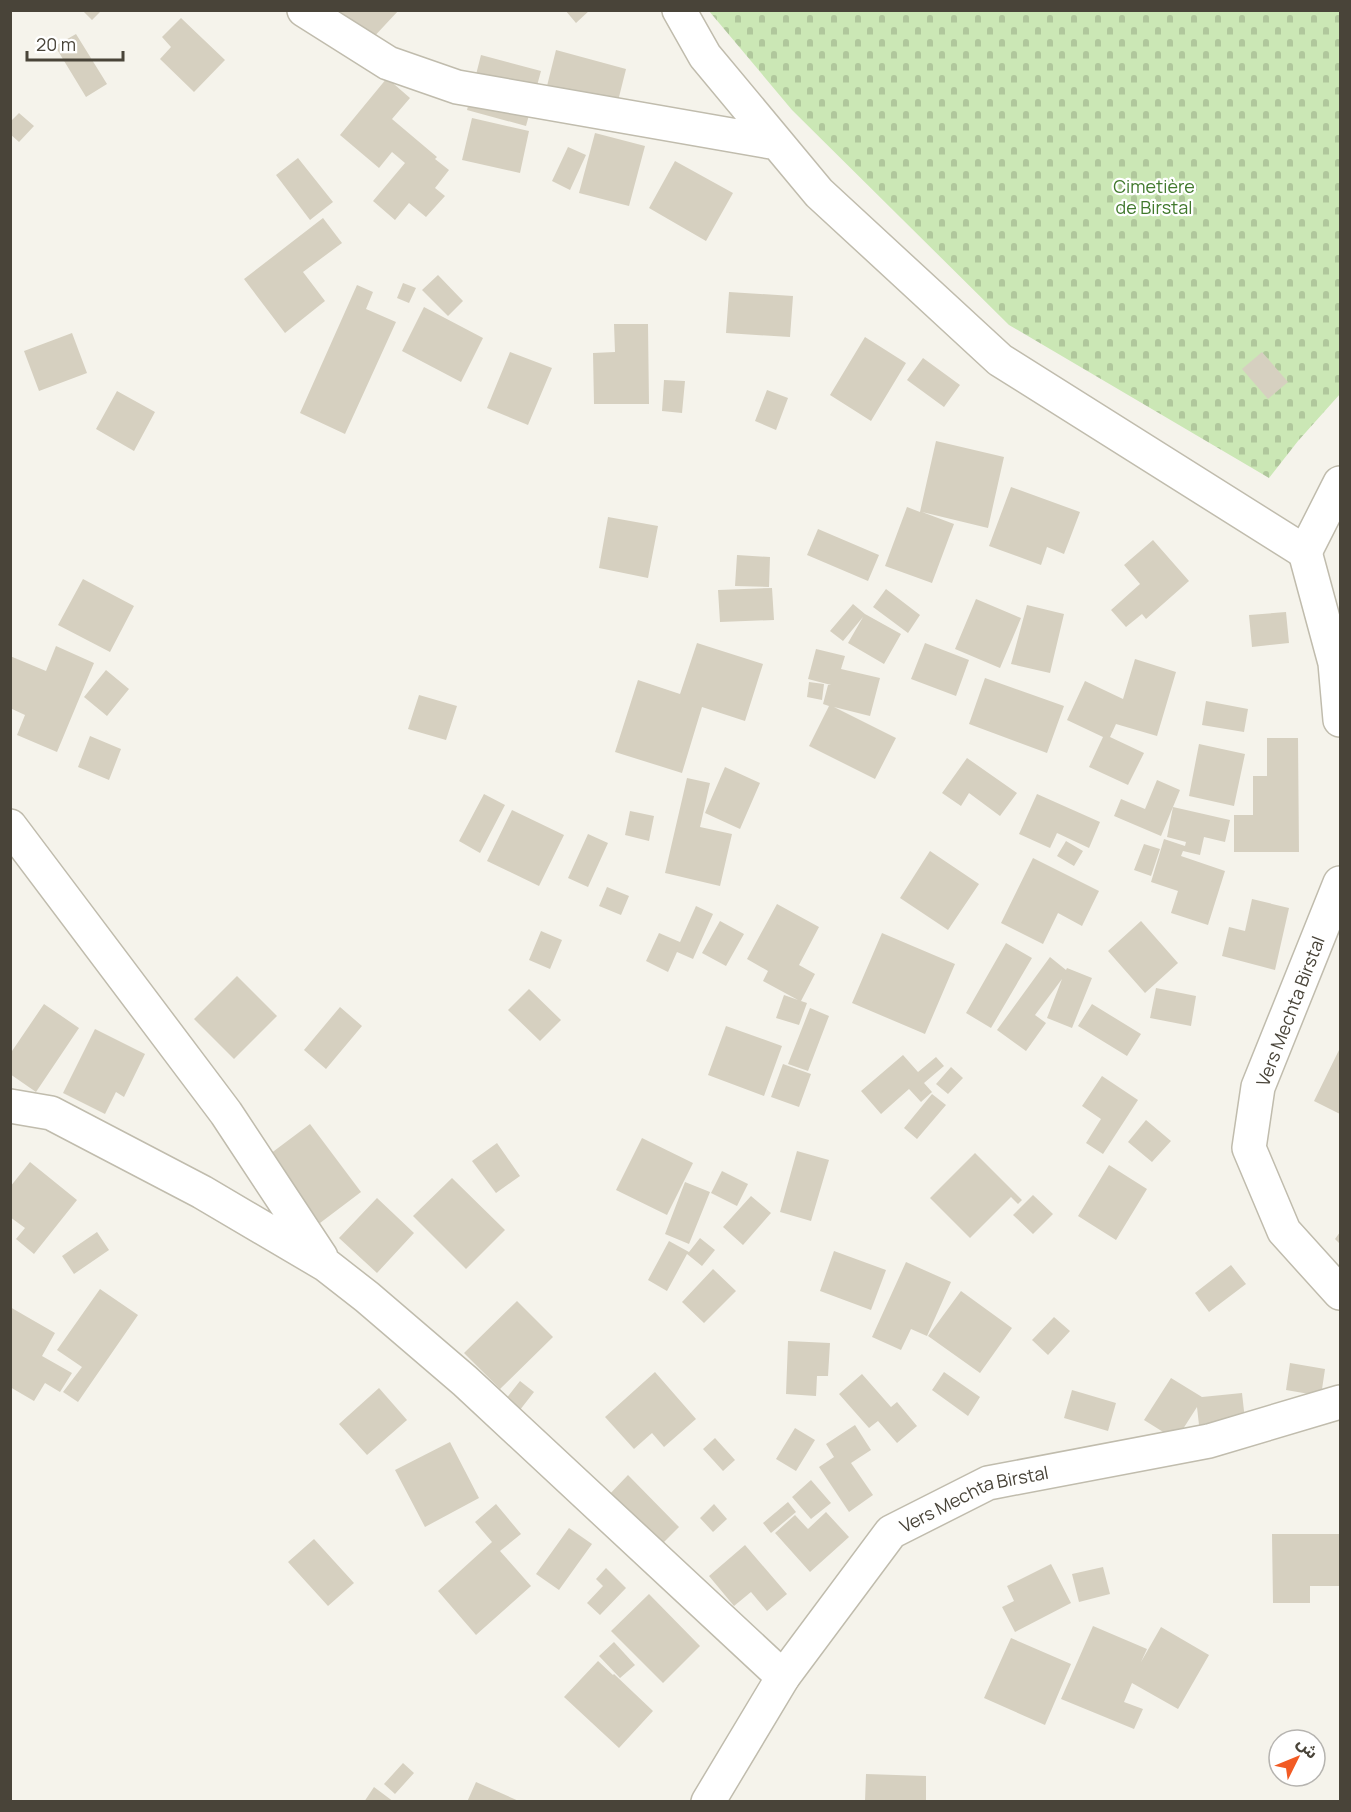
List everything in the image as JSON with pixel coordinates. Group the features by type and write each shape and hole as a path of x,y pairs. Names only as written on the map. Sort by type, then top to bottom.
{"street":[{"path":"303,10 388,63 457,87 777,142"},
{"path":"679,10 705,56 819,193 1000,360 1305,552"},
{"path":"1341,483 1305,552 1335,663 1341,720"},
{"path":"10,826 226,1113 326,1265"},
{"name":"Vers Mechta Birstal","path":"1341,883 1258,1088 1249,1148 1284,1231 1341,1293"},
{"path":"10,1106 51,1113 202,1192 326,1265 367,1297 465,1382 783,1677"},
{"name":"Vers Mechta Birstal","path":"708,1802 783,1677 891,1532 988,1483 1209,1441 1341,1402"}],"green space":[{"name":"Cimetière de Birstal","path":"709,11 1340,11 1340,394 1269,478 1009,325 792,110"}],"building":[{"path":"82,10 102,10 92,20"},
{"path":"338,10 399,10 370,41"},
{"path":"565,10 590,10 576,23"},
{"path":"181,18 225,60 194,92 160,59 171,47 162,37"},
{"path":"76,34 107,84 86,97 55,46"},
{"path":"556,50 626,69 612,125 542,106"},
{"path":"481,55 541,71 526,126 467,110"},
{"path":"387,78 410,98 392,119 449,170 435,188 445,196 426,217 409,203 395,220 373,201 405,163 392,152 379,168 340,135"},
{"path":"19,113 34,126 19,142 10,134 10,122"},
{"path":"472,118 529,131 520,173 462,160"},
{"path":"595,133 645,146 629,206 579,193"},
{"path":"568,147 586,155 570,190 552,181"},
{"path":"298,158 333,202 310,220 276,175"},
{"path":"675,161 733,193 706,241 649,208"},
{"path":"323,218 342,243 303,272 325,301 285,333 244,279"},
{"path":"438,275 463,301 448,316 422,290"},
{"path":"403,283 416,288 409,303 397,298"},
{"path":"357,285 373,292 366,309 396,322 345,434 300,413"},
{"path":"729,292 793,296 790,337 726,333"},
{"path":"424,307 483,338 461,382 402,351"},
{"path":"614,324 648,324 649,404 594,404 593,353 615,352"},
{"path":"72,333 87,373 39,391 24,351"},
{"path":"865,337 906,363 871,421 830,395"},
{"path":"510,352 552,368 528,425 487,408"},
{"path":"1262,352 1288,382 1268,399 1242,369"},
{"path":"923,358 960,385 944,407 907,380"},
{"path":"664,380 685,381 682,413 662,411"},
{"path":"767,390 788,398 776,430 755,421"},
{"path":"117,391 155,412 134,451 96,429"},
{"path":"936,441 1004,457 988,528 922,512 954,524 932,583 885,566 907,507 920,512"},
{"path":"1011,487 1080,512 1064,554 1047,547 1041,565 989,546"},
{"path":"608,517 658,526 648,578 599,568"},
{"path":"818,529 879,555 868,581 807,555"},
{"path":"1153,540 1189,581 1146,619 1142,614 1126,627 1111,610 1140,584 1124,565"},
{"path":"737,555 770,557 769,587 735,586"},
{"path":"83,579 134,606 110,652 58,625"},
{"path":"772,588 774,620 720,622 718,590"},
{"path":"886,589 920,615 908,633 873,607"},
{"path":"976,599 1021,618 1000,668 955,649"},
{"path":"853,604 865,614 901,634 884,664 848,643 863,617 843,641 830,631"},
{"path":"1027,605 1064,614 1050,673 1011,664"},
{"path":"1286,612 1289,643 1252,647 1249,615"},
{"path":"697,643 763,664 745,721 702,707 682,773 615,752 638,680 680,694"},
{"path":"925,643 969,660 956,696 911,679"},
{"path":"56,646 94,663 57,752 17,735 25,715 10,708 10,656 46,671"},
{"path":"816,649 845,656 841,669 880,678 870,716 834,707 896,738 875,779 809,746 829,706 823,704 828,685 831,685 808,679"},
{"path":"1135,659 1176,672 1157,736 1116,724 1110,737 1144,753 1128,785 1089,767 1103,737 1067,720 1085,681 1123,699"},
{"path":"106,670 129,689 107,716 84,697"},
{"path":"985,678 1064,706 1047,753 969,724"},
{"path":"809,682 824,684 822,700 807,697"},
{"path":"419,695 457,706 446,740 408,729"},
{"path":"1206,701 1248,709 1244,732 1202,725"},
{"path":"90,736 121,749 109,780 78,767"},
{"path":"1267,738 1298,738 1299,852 1234,852 1234,815 1253,815 1253,776 1267,776"},
{"path":"1199,744 1245,754 1234,806 1189,796"},
{"path":"967,758 1017,793 1000,816 969,793 961,806 942,793"},
{"path":"725,767 760,783 740,829 705,813"},
{"path":"687,778 710,783 700,827 732,834 720,886 665,873"},
{"path":"1157,780 1180,790 1161,836 1114,816 1121,799 1145,809"},
{"path":"484,794 505,805 480,853 459,841"},
{"path":"1037,794 1100,822 1089,848 1057,833 1050,848 1019,834"},
{"path":"1173,807 1230,820 1225,842 1204,837 1200,855 1183,851 1181,856 1225,871 1208,925 1171,913 1178,891 1151,882 1164,839 1185,846 1186,842 1167,837"},
{"path":"512,810 564,835 539,886 487,861"},
{"path":"630,811 654,816 649,841 625,835"},
{"path":"588,834 608,843 588,887 568,878"},
{"path":"1066,841 1083,851 1074,866 1057,856"},
{"path":"1144,844 1160,849 1151,876 1134,870"},
{"path":"930,851 979,884 948,930 900,898"},
{"path":"1033,858 1099,891 1082,926 1058,913 1043,944 1001,923"},
{"path":"607,887 629,896 621,915 599,906"},
{"path":"1252,899 1289,908 1275,970 1222,956 1229,927 1245,931"},
{"path":"777,904 819,927 799,965 815,974 801,1001 807,1003 799,1025 776,1018 784,995 798,1000 763,981 768,971 747,959"},
{"path":"696,906 713,914 693,959 677,952 668,972 646,961 659,933 680,942"},
{"path":"720,921 744,934 726,966 702,953"},
{"path":"1141,921 1178,963 1145,993 1108,951"},
{"path":"541,931 562,940 550,969 529,960"},
{"path":"882,933 955,964 925,1034 852,1003"},
{"path":"1006,943 1032,958 991,1028 966,1013"},
{"path":"1050,957 1066,970 1067,968 1092,978 1072,1028 1047,1018 1062,979 1035,1015 1046,1023 1026,1051 997,1030"},
{"path":"237,976 277,1016 234,1059 194,1019"},
{"path":"1156,988 1196,996 1191,1026 1150,1018"},
{"path":"529,989 561,1020 540,1041 508,1010"},
{"path":"44,1004 79,1028 36,1092 10,1074 10,1054"},
{"path":"1092,1004 1141,1034 1127,1056 1078,1026"},
{"path":"340,1007 362,1026 326,1069 304,1050"},
{"path":"810,1008 829,1016 808,1071 788,1064"},
{"path":"726,1026 782,1046 764,1096 708,1075"},
{"path":"95,1029 145,1054 124,1097 116,1092 105,1114 63,1093"},
{"path":"1340,1048 1340,1114 1314,1101"},
{"path":"903,1055 918,1072 936,1057 944,1066 924,1083 932,1092 921,1102 909,1089 881,1114 861,1091"},
{"path":"783,1064 811,1074 799,1107 771,1097"},
{"path":"951,1067 963,1078 948,1094 936,1084"},
{"path":"1102,1076 1138,1100 1103,1154 1086,1143 1101,1119 1082,1106"},
{"path":"932,1094 946,1105 917,1139 904,1128"},
{"path":"1146,1120 1171,1141 1152,1162 1128,1142"},
{"path":"310,1124 361,1192 320,1223 270,1154"},
{"path":"642,1138 693,1163 667,1215 616,1190"},
{"path":"497,1143 520,1176 496,1193 472,1161"},
{"path":"797,1151 829,1160 811,1221 780,1212"},
{"path":"975,1153 1022,1200 1018,1204 1011,1197 970,1238 930,1198"},
{"path":"30,1162 77,1200 34,1254 16,1239 25,1228 10,1217 10,1187"},
{"path":"1109,1165 1147,1189 1116,1240 1078,1216"},
{"path":"722,1171 748,1184 737,1206 711,1193"},
{"path":"452,1178 505,1230 466,1269 413,1216"},
{"path":"685,1182 710,1192 689,1244 665,1234"},
{"path":"1033,1195 1053,1214 1033,1234 1013,1215"},
{"path":"751,1196 771,1213 743,1245 723,1227"},
{"path":"377,1198 414,1233 377,1273 339,1238"},
{"path":"97,1232 109,1250 74,1274 62,1256"},
{"path":"1340,1232 1340,1244 1335,1239"},
{"path":"700,1238 715,1250 702,1266 687,1254 667,1291 648,1280 669,1241 689,1252"},
{"path":"834,1251 886,1270 871,1310 820,1291"},
{"path":"906,1262 951,1282 927,1336 911,1329 901,1350 872,1337"},
{"path":"1231,1265 1246,1284 1209,1312 1195,1293"},
{"path":"713,1269 736,1291 704,1323 682,1302"},
{"path":"100,1289 138,1315 78,1402 63,1392 82,1367 57,1350"},
{"path":"961,1291 1012,1328 980,1373 928,1336"},
{"path":"517,1301 553,1337 500,1389 464,1353"},
{"path":"10,1307 55,1333 42,1356 72,1373 60,1392 45,1383 34,1401 10,1387"},
{"path":"1054,1317 1070,1331 1048,1355 1032,1340"},
{"path":"788,1341 830,1343 828,1376 817,1376 816,1396 786,1394"},
{"path":"1290,1363 1325,1369 1321,1396 1286,1390"},
{"path":"655,1372 696,1419 664,1447 652,1433 634,1449 605,1417"},
{"path":"944,1372 980,1397 968,1416 932,1390"},
{"path":"862,1374 891,1407 897,1402 917,1426 897,1443 878,1421 869,1428 839,1394"},
{"path":"1171,1378 1202,1397 1242,1393 1246,1429 1200,1434 1197,1407 1176,1440 1144,1420"},
{"path":"520,1381 534,1392 516,1415 502,1404"},
{"path":"379,1388 407,1420 367,1455 339,1424"},
{"path":"1072,1390 1116,1403 1108,1431 1064,1418"},
{"path":"855,1425 871,1450 851,1463 873,1495 849,1512 819,1467 834,1457 826,1444"},
{"path":"795,1428 815,1440 796,1471 776,1459"},
{"path":"715,1438 735,1460 723,1471 703,1449"},
{"path":"450,1442 479,1498 425,1527 395,1470"},
{"path":"628,1475 679,1527 657,1549 606,1498"},
{"path":"811,1480 831,1503 811,1519 792,1497"},
{"path":"788,1502 796,1512 771,1533 763,1523"},
{"path":"496,1504 521,1534 500,1551 531,1586 476,1635 438,1591 492,1542 475,1522"},
{"path":"714,1504 727,1519 713,1532 700,1518"},
{"path":"826,1512 849,1537 810,1572 775,1533 795,1515 808,1529"},
{"path":"569,1528 592,1544 559,1590 536,1574"},
{"path":"1272,1534 1340,1534 1340,1586 1310,1586 1310,1603 1273,1603"},
{"path":"314,1539 354,1583 328,1606 288,1562"},
{"path":"745,1545 787,1594 767,1611 751,1592 734,1606 709,1576"},
{"path":"1051,1564 1071,1603 1015,1632 1002,1607 1014,1601 1007,1586"},
{"path":"1103,1567 1110,1594 1079,1602 1072,1574"},
{"path":"606,1568 626,1588 600,1615 587,1603 603,1586 596,1579"},
{"path":"649,1594 700,1646 663,1683 611,1631"},
{"path":"1093,1626 1147,1649 1141,1662 1161,1627 1209,1655 1178,1709 1132,1683 1124,1702 1143,1709 1134,1729 1061,1699"},
{"path":"1011,1638 1071,1664 1045,1725 984,1698"},
{"path":"614,1642 635,1665 620,1678 599,1656"},
{"path":"598,1661 653,1711 619,1748 564,1697"},
{"path":"403,1763 414,1773 395,1794 384,1784"},
{"path":"866,1774 926,1776 926,1802 865,1802"},
{"path":"476,1782 521,1802 467,1802"},
{"path":"374,1787 394,1802 364,1802"}]}
